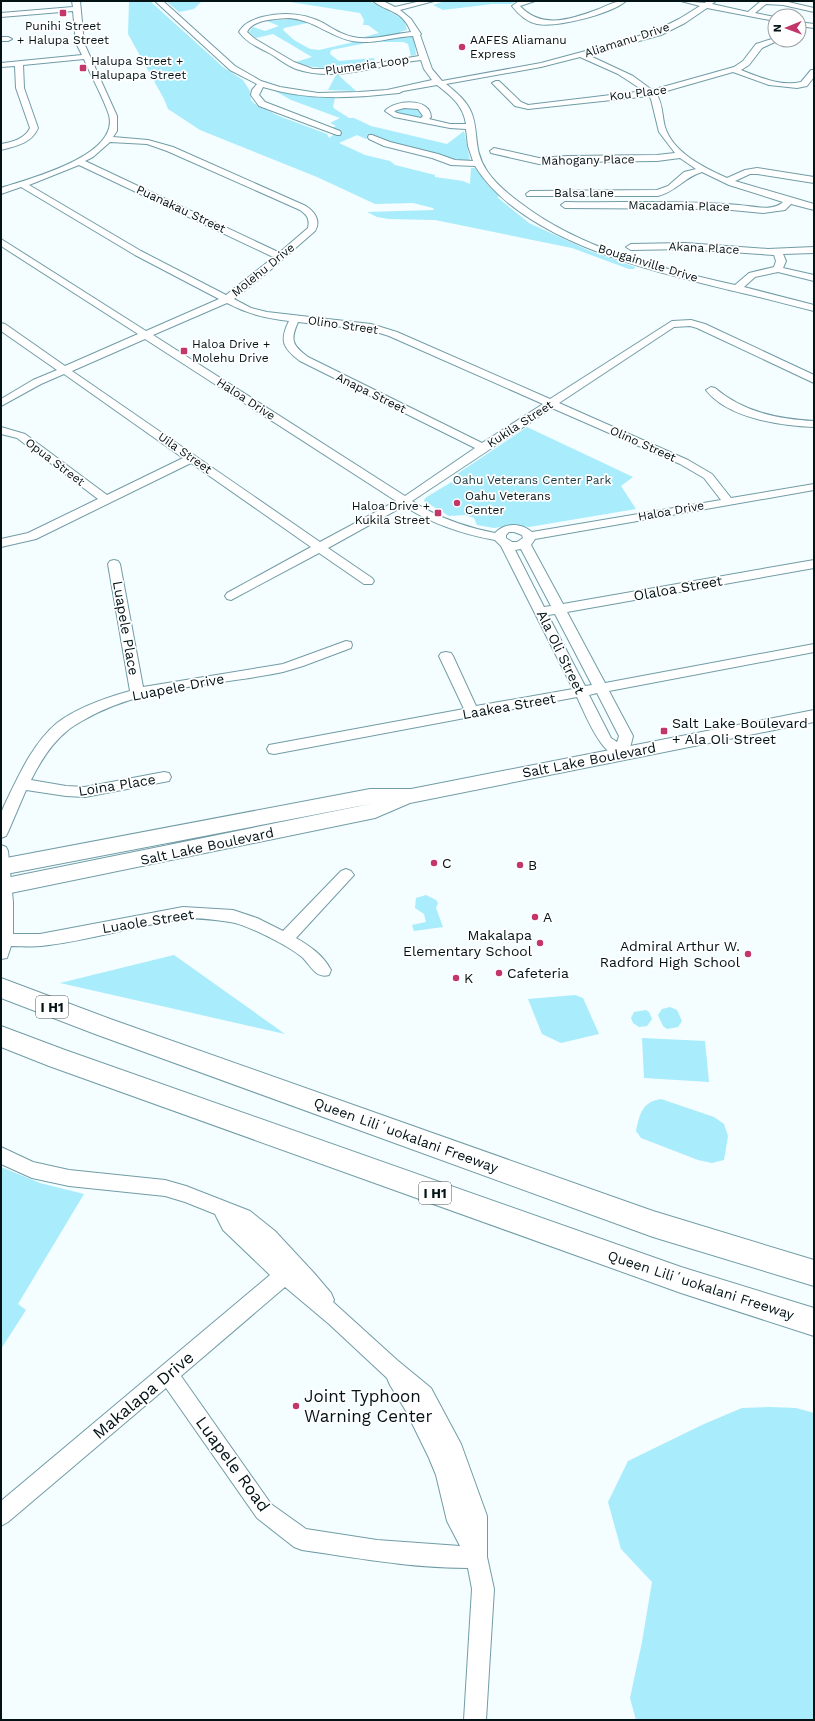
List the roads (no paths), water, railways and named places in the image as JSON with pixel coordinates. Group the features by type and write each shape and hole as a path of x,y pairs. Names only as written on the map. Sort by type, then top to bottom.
{"highway":[{"name":"Queen Liliʻuokalani Freeway","path":"1,988 104,1027 653,1224 814,1273"},
{"name":"Queen Liliʻuokalani Freeway","path":"1,1036 58,1058 681,1280 814,1322"}],"main road":[{"name":"Salt Lake Boulevard","path":"2,872 375,811 411,796 814,716"}],"street":[{"path":"159,1 234,69 249,78 262,83 256,90 255,95 262,104 328,130 336,129"},
{"name":"Bougainville Drive","path":"377,1 394,9 408,19 417,34 423,58 428,66 428,69 445,82 466,109 470,124 472,146 479,164 494,185 511,201 527,213 567,236 628,260 814,308"},
{"path":"394,9 428,1"},
{"path":"531,1 518,4 516,6 534,21 546,23 593,13 622,1"},
{"path":"685,1 709,3"},
{"path":"695,1 767,17"},
{"path":"750,14 763,3 773,1 814,10"},
{"name":"Aliamanu Drive","path":"262,83 294,91 352,95 437,85 445,82 541,65 622,44 658,32 682,21 709,3"},
{"path":"1,15 76,5 80,43 115,120 114,129 110,139 101,148 80,162 1,191"},
{"name":"Plumeria Loop","path":"417,34 401,34 378,40 353,40 340,36 311,20 288,17 271,18 256,22 248,25 243,32 250,38 293,64 304,69 317,71 347,70 396,60 423,58"},
{"name":"Kou Place","path":"496,83 519,105 531,107 571,101 651,93 734,70 746,63 758,46 767,43"},
{"path":"581,55 635,81 651,93 655,98 664,136 682,155 703,169 745,188 814,207"},
{"path":"1,65 86,57"},
{"path":"1,147 22,140 33,131 34,128 20,88 19,64"},
{"path":"734,70 760,80 793,86 804,84 814,72"},
{"path":"422,121 450,126 470,124"},
{"path":"372,137 381,142 436,156 450,162 466,165 479,164"},
{"name":"Molehu Drive","path":"1,403 23,388 227,299 312,229 313,220 306,211 162,145 141,141 110,139"},
{"name":"Mahogany Place","path":"494,151 531,160 542,161 567,159 657,158 682,155"},
{"name":"Puanakau Street","path":"80,162 274,254 282,255"},
{"name":"Balsa lane","path":"530,194 655,193 669,189 687,174 703,169"},
{"path":"727,181 748,172 757,171 814,180"},
{"name":"Olino Street","path":"22,184 138,253 254,312 361,326 386,331 692,466 708,476 728,501"},
{"name":"Macadamia Place","path":"565,205 721,206 763,210 782,208 790,200"},
{"name":"Haloa Drive","path":"1,242 426,515 446,525 518,546 527,540 728,501 814,487"},
{"name":"Akana Place","path":"631,247 685,246 777,251 814,250"},
{"path":"777,251 781,261 778,269"},
{"path":"738,288 748,276 778,269 789,273 814,278"},
{"name":"Anapa Street","path":"295,318 287,335 288,343 292,350 304,360 483,448"},
{"name":"Kukila Street","path":"231,596 405,501 666,327 682,323 701,326 801,372 814,380"},
{"name":"Uila Street","path":"1,326 368,581"},
{"path":"711,390 726,402 763,417 792,423 814,424"},
{"name":"Opua Street","path":"1,430 21,436 107,500"},
{"path":"1,543 32,536 192,458"},
{"path":"503,541 502,531 510,528 524,530 527,540"},
{"name":"Ala Oli Street","path":"503,541 541,612 606,741 623,753 626,736 560,609 527,540"},
{"name":"Luapele Place","path":"114,564 137,693"},
{"name":"Olaloa Street","path":"541,612 814,564"},
{"name":"Luapele Drive","path":"1,832 8,810 39,754 62,727 96,707 137,693 284,668 346,645"},
{"name":"Laakea Street","path":"274,749 814,648"},
{"path":"446,656 472,712"},
{"name":"Loina Place","path":"23,784 66,792 85,792 164,777"},
{"path":"2,872 3,946"},
{"path":"285,939 346,875"},
{"name":"Luaole Street","path":"3,946 183,913 210,913 233,916 251,922 285,939 308,953 323,970"},
{"path":"1,1155 11,1161 38,1171 70,1178 165,1188 186,1194 244,1217 268,1237 307,1279 336,1317"},
{"path":"222,1209 229,1224 284,1274 336,1317 390,1367 413,1404 446,1475 458,1521 476,1557 483,1589 474,1720"},
{"name":"Makalapa Drive","path":"1,1515 284,1274"},
{"name":"Luapele Road","path":"168,1374 264,1511 302,1539 377,1551 448,1557 476,1557"}],"place":[{"name":"Punihi Street + Halupa Street","path":"63,13"},
{"name":"AAFES Aliamanu Express","path":"462,47"},
{"name":"Halupa Street + Halupapa Street","path":"83,68"},
{"name":"Haloa Drive + Molehu Drive","path":"184,351"},
{"name":"Oahu Veterans Center","path":"457,503"},
{"name":"Haloa Drive + Kukila Street","path":"438,513"},
{"name":"Salt Lake Boulevard + Ala Oli Street","path":"664,731"},
{"name":"C","path":"434,863"},
{"name":"B","path":"520,865"},
{"name":"A","path":"535,917"},
{"name":"Makalapa Elementary School","path":"540,943"},
{"name":"Admiral Arthur W. Radford High School","path":"748,954"},
{"name":"Cafeteria","path":"499,973"},
{"name":"K","path":"456,978"},
{"name":"Joint Typhoon Warning Center","path":"296,1406"}],"park label":[{"name":"Oahu Veterans Center Park","path":"532,480"}]}
